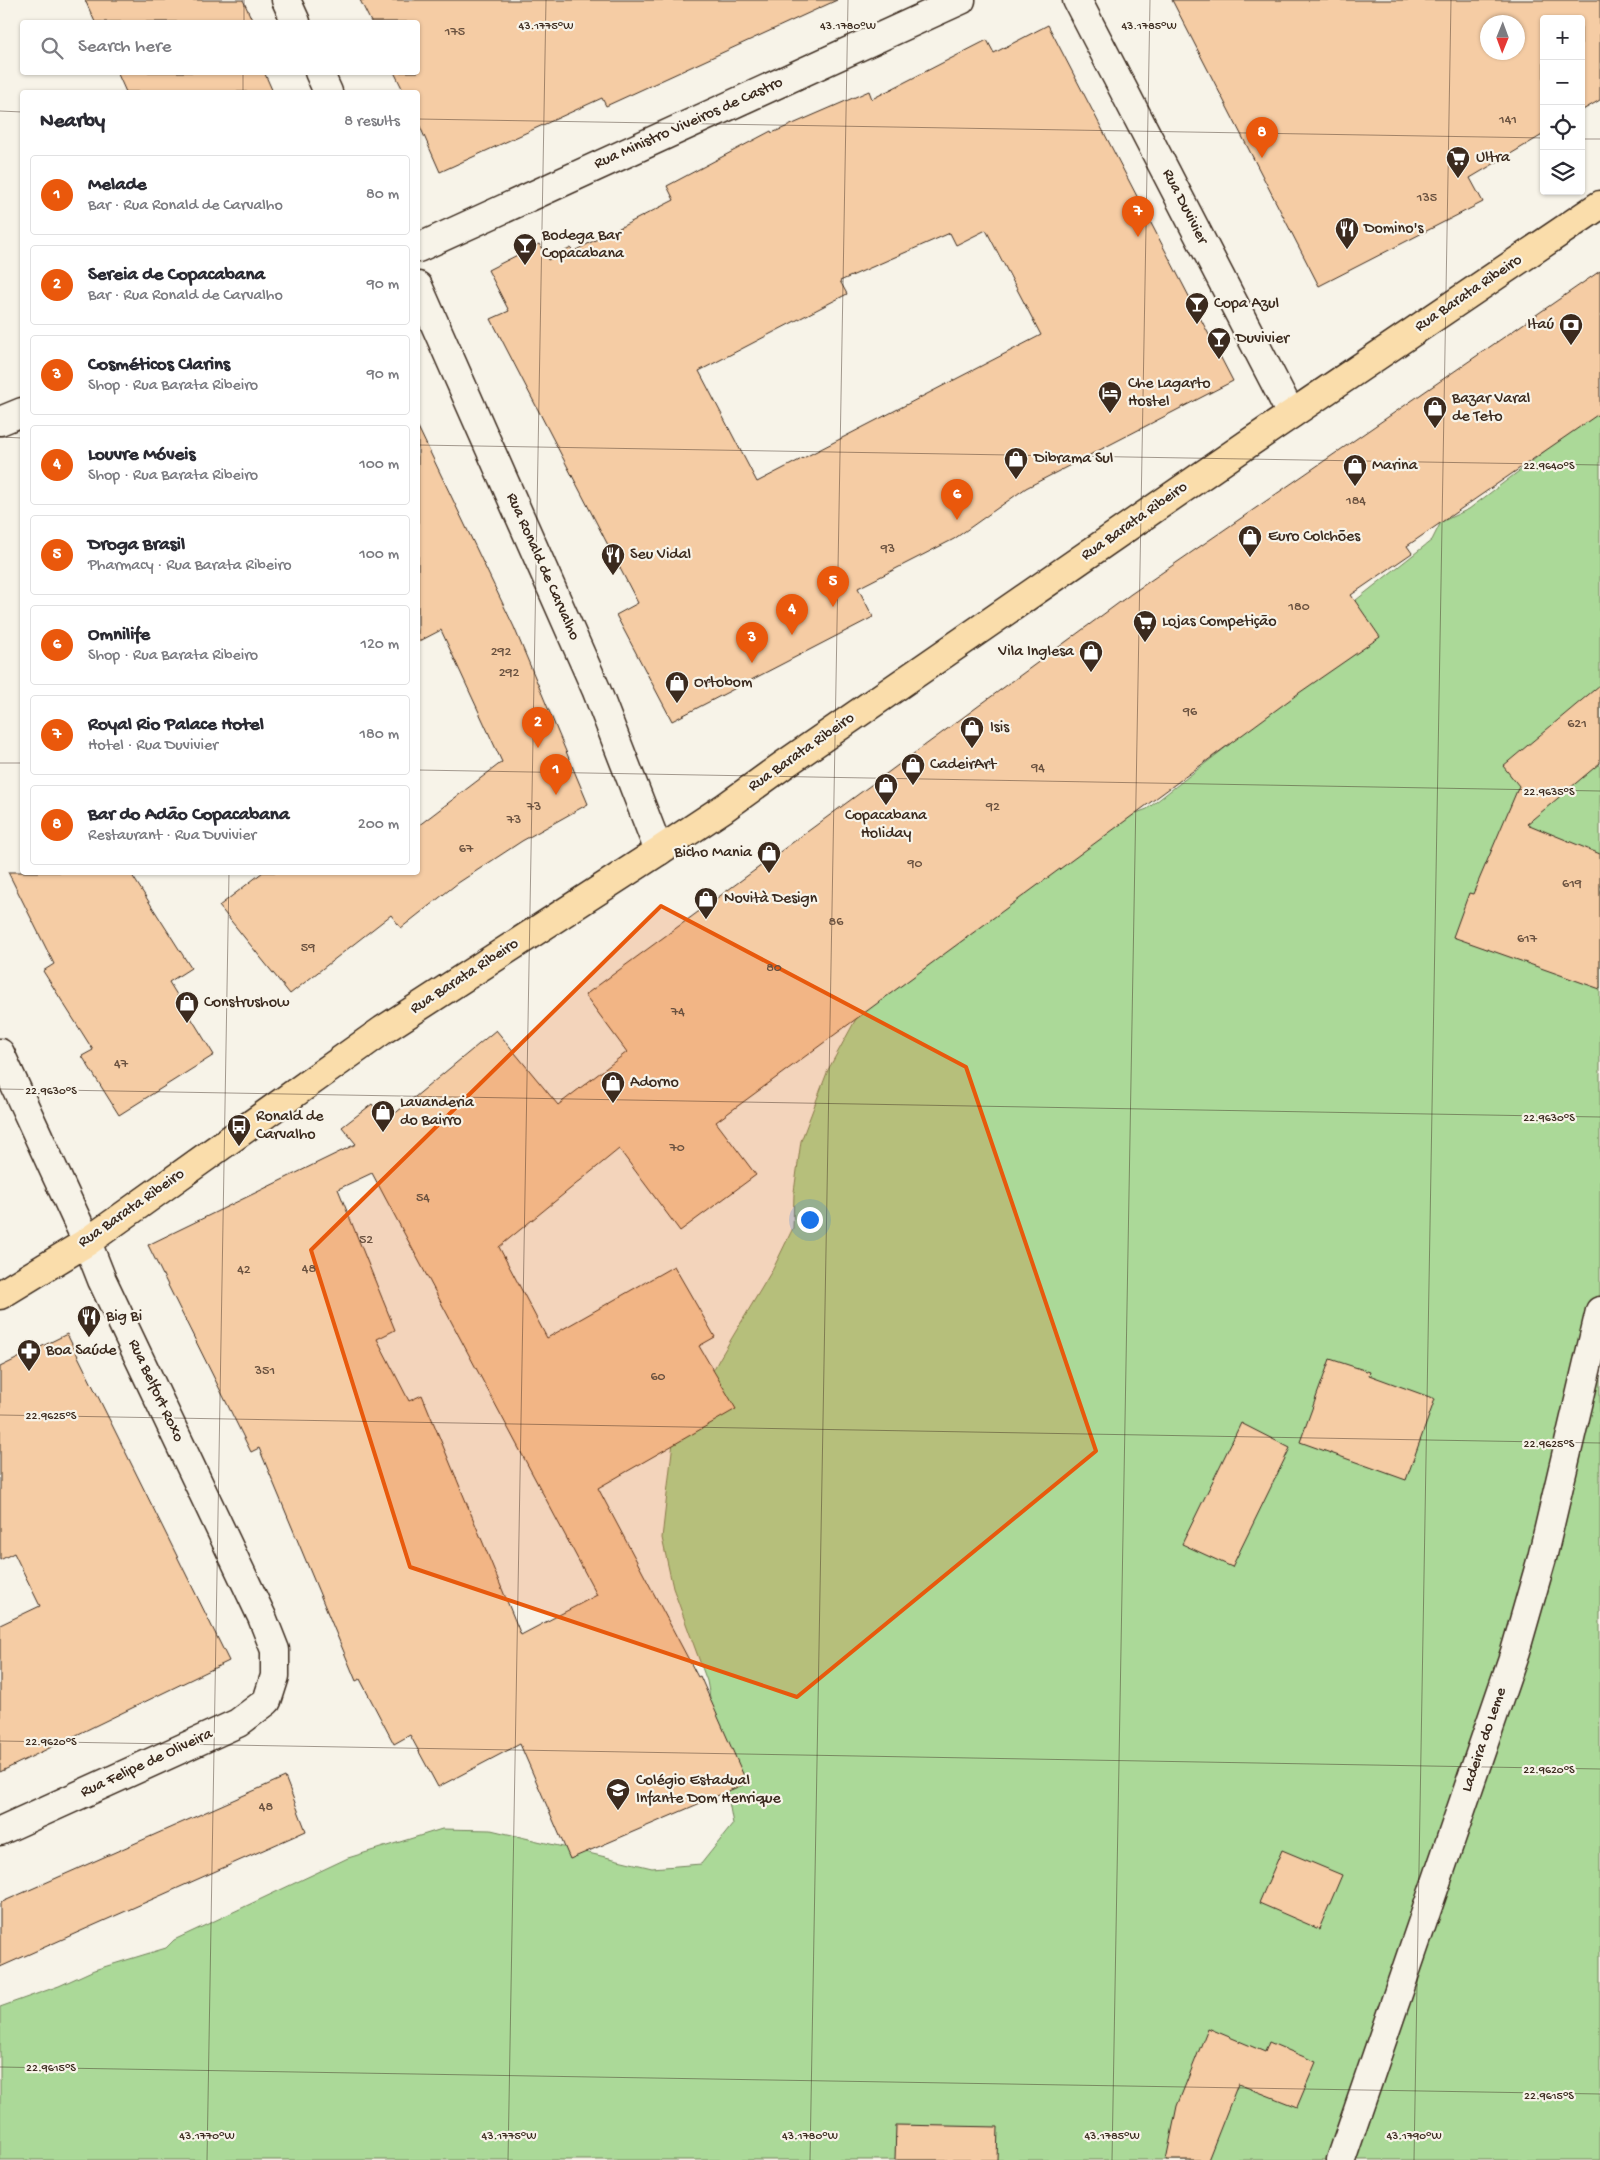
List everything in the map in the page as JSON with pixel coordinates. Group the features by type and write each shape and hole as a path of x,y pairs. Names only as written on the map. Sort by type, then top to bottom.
{"main road":[{"name":"Rua Barata Ribeiro","path":"0,1295 88,1242 383,1030 724,808 1291,414 1600,205"}],"street":[{"path":"286,0 295,20"},
{"name":"Rua Ministro Viveiros de Castro","path":"420,247 961,0"},
{"name":"Rua Duvivier","path":"1077,0 1291,414"},
{"path":"320,75 327,90"},
{"name":"Rua Ronald de Carvalho","path":"420,291 596,689 659,852"},
{"path":"0,421 20,413"},
{"name":"Rua Belfort Roxo","path":"0,1053 88,1242 102,1280 262,1617 275,1650 275,1676"},
{"name":"Ladeira do Leme","path":"1341,2160 1515,1652 1542,1558 1600,1311"},
{"name":"Rua Felipe de Oliveira","path":"0,1831 238,1723 266,1701 275,1676"}],"highlighted area":[{"path":"661,906 966,1067 1096,1451 797,1697 410,1567 311,1250"}],"green space":[{"path":"1600,406 1600,2160 0,2160 0,2007 59,1986 94,1970 166,1948 174,1940 348,1858 442,1829 491,1830 652,1868 701,1864 733,1824 707,1681 673,1588 662,1538 673,1442 773,1269 793,1228 794,1192 801,1141 828,1070 862,1008 1123,818 1147,809 1230,744 1218,727 1351,604 1432,540 1441,522 1469,509"}],"building":[{"path":"85,0 243,0 252,20 94,20"},
{"path":"360,0 837,0 606,106 602,98 440,172 420,127 420,90 403,90 396,75 420,75 420,20 370,20"},
{"path":"1172,0 1600,0 1600,100 1585,109 1585,15 1540,15 1540,136 1470,178 1483,202 1319,286"},
{"path":"1048,25 1233,381 1026,488 954,539 858,588 873,617 672,721 616,615 638,603 491,319 509,311 488,270 539,244 548,260 571,248 572,252 674,200 667,186 771,131 772,133 869,91 872,99 987,40 994,53","holes":["986,230 1041,335 757,482 699,371 847,294 840,281 950,233 956,245"]},
{"path":"118,75 265,75 272,90 125,90"},
{"path":"1600,271 1600,413 1407,546 1412,553 1351,595 1380,637 1299,693 716,1122 756,1175 680,1231 619,1149 499,1247 547,1338 674,1266 715,1337 699,1346 736,1409 598,1488 698,1677 700,1676 747,1783 570,1859 520,1744 438,1787 410,1735 394,1744 360,1679 356,1681 259,1448 251,1452 148,1245 356,1144 342,1127 372,1104 386,1121 496,1030 558,1105 627,1052 585,995 1131,594","holes":["372,1173 597,1595 521,1635 422,1395 409,1401 377,1339 395,1330 338,1189"]},
{"path":"420,431 514,627 588,804 522,841 458,883 401,928 391,915 290,994 219,906 259,875 420,875 420,824 502,762 441,630 420,641"},
{"path":"1600,685 1600,763 1527,824 1600,854 1600,989 1453,937 1469,893 1473,894 1519,786 1503,766"},
{"path":"8,872 20,872 20,875 132,875 191,968 169,982 214,1055 119,1115 82,1056 93,1050 43,971 54,964"},
{"path":"67,1334 229,1661 0,1772 0,1625 40,1606 14,1553 0,1560 0,1367"},
{"path":"1330,1359 1370,1372 1369,1375 1435,1399 1406,1480 1300,1442"},
{"path":"1241,1423 1290,1448 1232,1567 1182,1544"},
{"path":"285,1777 306,1831 0,1967 0,1903"},
{"path":"1282,1850 1342,1875 1319,1929 1259,1903"},
{"path":"1208,2028 1265,2052 1269,2042 1316,2062 1297,2107 1238,2084 1208,2160 1166,2160 1177,2106"},
{"path":"896,2125 998,2127 997,2160 895,2160"}],"place":[{"name":"Bar do Adão Copacabana","path":"1262,158"},
{"name":"Ultra","path":"1458,179"},
{"name":"Royal Rio Palace Hotel","path":"1138,237"},
{"name":"Domino's","path":"1347,250"},
{"name":"Bodega Bar Copacabana","path":"525,266"},
{"name":"Copa Azul","path":"1197,325"},
{"name":"Itaú","path":"1571,346"},
{"name":"Duvivier","path":"1219,360"},
{"name":"Che Lagarto Hostel","path":"1110,414"},
{"name":"Bazar Varal de Teto","path":"1435,429"},
{"name":"Dibrama Sul","path":"1016,480"},
{"name":"Marina","path":"1355,487"},
{"name":"Omnilife","path":"957,520"},
{"name":"Euro Colchões","path":"1250,558"},
{"name":"Seu Vidal","path":"613,576"},
{"name":"Droga Brasil","path":"833,607"},
{"name":"Louvre Móveis","path":"792,635"},
{"name":"Lojas Competição","path":"1145,643"},
{"name":"Cosméticos Clarins","path":"752,663"},
{"name":"Vila Inglesa","path":"1091,673"},
{"name":"Ortobom","path":"677,704"},
{"name":"Sereia de Copacabana","path":"538,748"},
{"name":"Isis","path":"972,749"},
{"name":"CadeirArt","path":"913,786"},
{"name":"Melade","path":"556,795"},
{"name":"Copacabana Holiday","path":"886,806"},
{"name":"Bicho Mania","path":"769,874"},
{"name":"Novità Design","path":"706,920"},
{"name":"Construshow","path":"187,1024"},
{"name":"Adorno","path":"613,1104"},
{"name":"Lavanderia do Bairro","path":"383,1133"},
{"name":"Ronald de Carvalho","path":"239,1147"},
{"name":"Big Bi","path":"89,1338"},
{"name":"Boa Saúde","path":"29,1372"},
{"name":"Colégio Estadual Infante Dom Henrique","path":"618,1811"}]}
